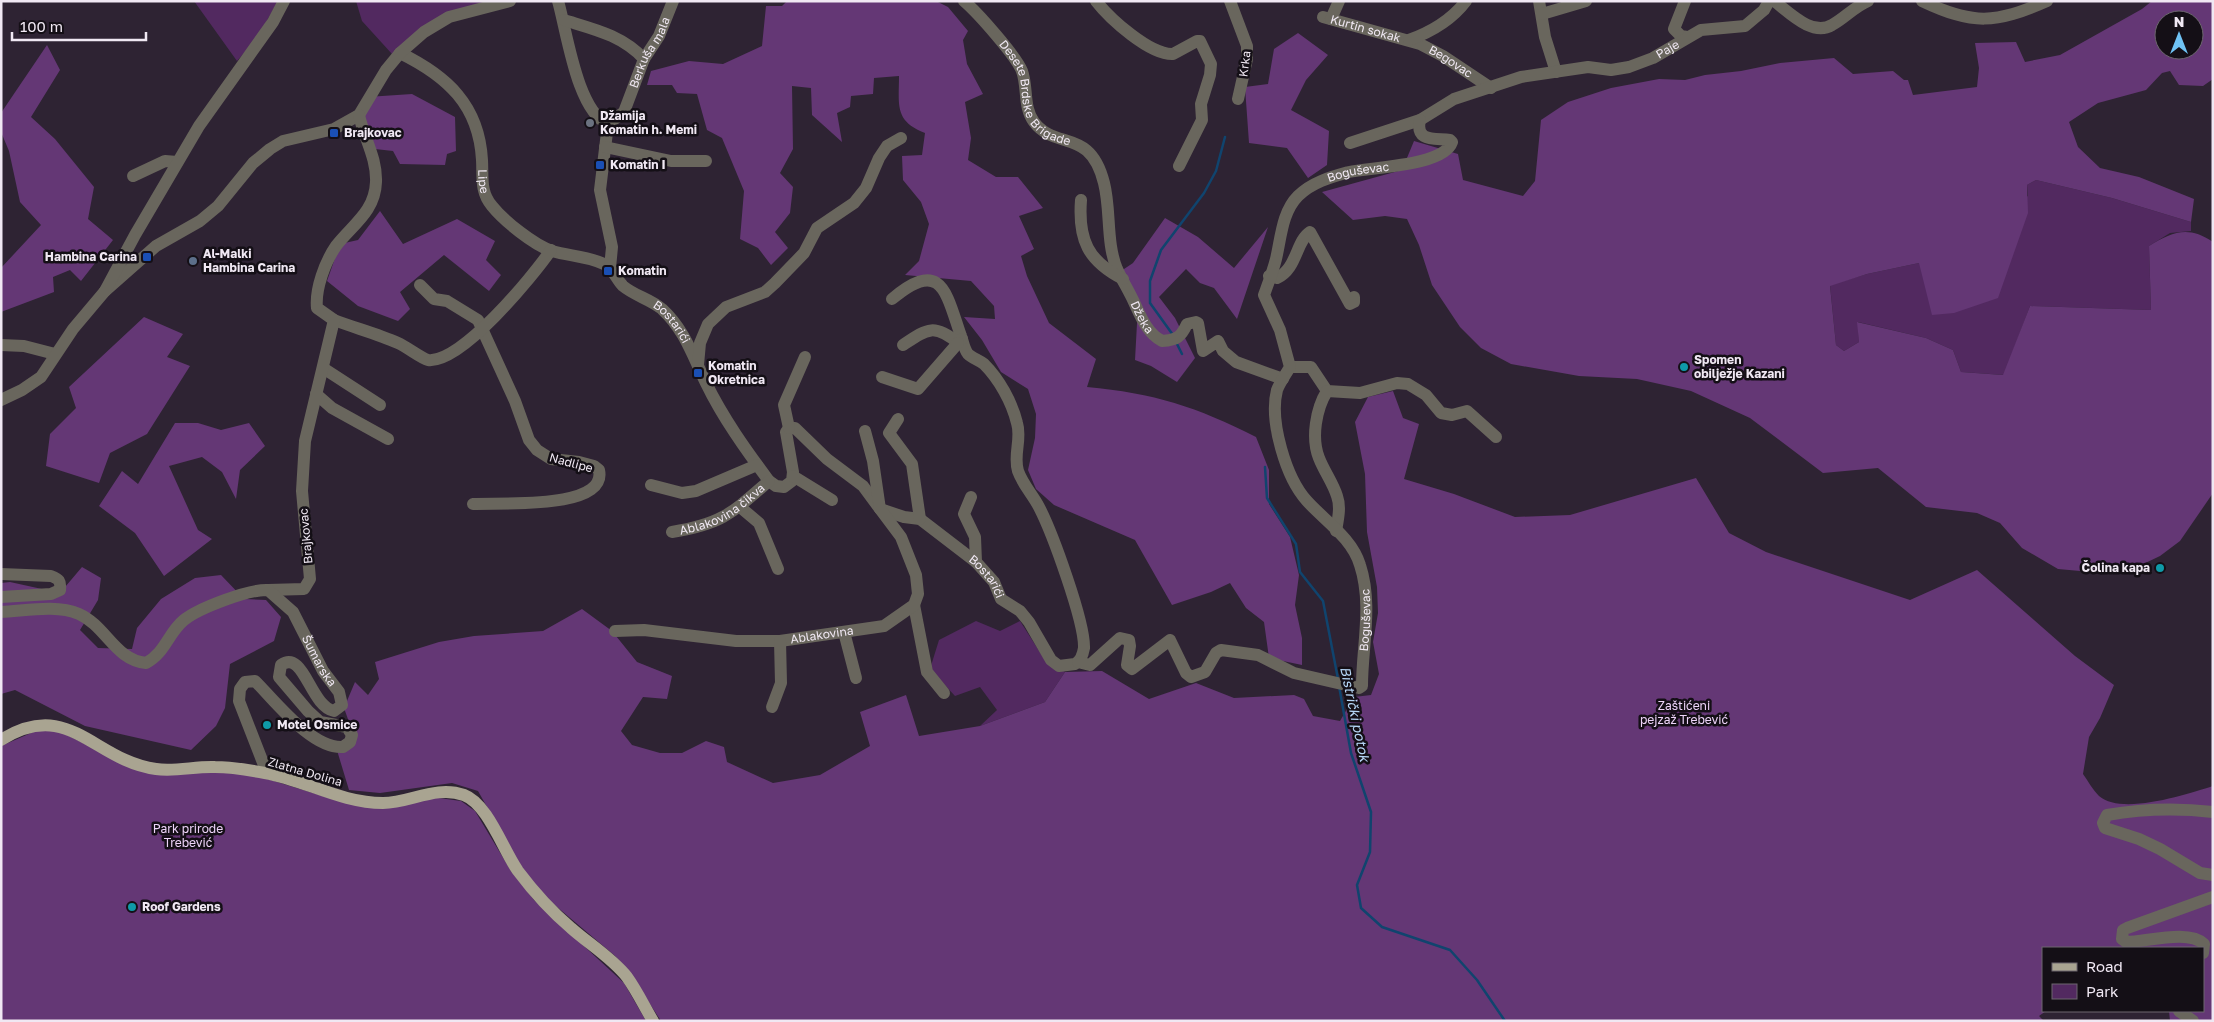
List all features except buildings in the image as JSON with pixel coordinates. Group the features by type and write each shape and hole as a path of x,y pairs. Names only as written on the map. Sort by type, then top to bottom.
{"main road":[{"name":"Zlatna Dolina","path":"1,740 18,729 36,724 55,725 73,731 94,744 135,764 157,770 216,767 267,773 340,797 384,803 442,792 465,795 480,806 516,869 540,899 626,977 653,1021"}],"street":[{"path":"105,292 177,162 236,72 273,22 284,1"},
{"path":"1,400 34,383 47,371 55,354 105,292 134,263 156,246 200,221 218,206 253,163 270,148 283,141 334,129 359,115 377,83 400,52 424,32 449,16 510,1"},
{"name":"Berkuša mala","path":"608,124 624,112 644,59 659,36 672,1"},
{"name":"Desete Brdske Brigade","path":"964,1 994,33 1020,69 1026,103 1034,122 1048,134 1083,146 1097,164 1104,182"},
{"path":"1096,1 1105,13 1126,30 1161,52 1173,54 1197,40 1203,48 1211,71 1200,104 1202,120 1179,166"},
{"name":"Krka","path":"1230,1 1247,46 1247,59 1238,99"},
{"name":"Kurtin sokak","path":"1339,1 1327,18 1409,40"},
{"path":"1409,40 1431,32 1446,22 1466,1"},
{"path":"1556,72 1545,37 1541,8 1586,1"},
{"path":"1685,1 1674,29 1681,36 1687,36"},
{"name":"Paje","path":"1350,143 1420,120 1454,99 1521,77 1588,67 1611,70 1629,67 1653,58 1687,36 1701,30 1745,26 1764,10 1769,1"},
{"path":"1774,1 1808,25 1819,28 1831,26 1868,1"},
{"path":"1922,1 1954,15 1972,20 2001,17 2047,1"},
{"path":"559,8 632,47 644,59"},
{"path":"559,8 587,102 600,121 608,124 600,190 612,247 610,268"},
{"name":"Begovac","path":"1409,40 1433,50 1491,88"},
{"name":"Lipe","path":"400,52 443,79 467,106 475,120 480,140 482,187 485,198 514,227 551,250 587,258 610,268"},
{"path":"359,115 373,156 376,183 373,200 366,213 335,248 319,286 318,308 334,320 399,343 428,360 439,359 450,354 483,328 539,268 551,250"},
{"name":"Boguševac","path":"1160,646 1169,640 1171,641 1186,673 1190,677 1205,672 1216,654 1221,650 1258,655 1294,674 1359,688 1362,686 1368,614 1360,565 1347,543 1306,500 1282,456 1276,402 1278,390 1290,367 1278,323 1264,295 1273,268 1286,214 1297,197 1312,185 1350,172 1414,163 1429,159 1449,148 1452,142 1450,140 1430,138 1420,134 1418,129 1420,120"},
{"path":"698,365 700,343 708,324 726,307 765,292 775,283 804,254 817,228 854,203 866,188 879,158 888,146 901,138"},
{"path":"605,147 671,160 706,161"},
{"path":"133,176 165,161 177,162"},
{"name":"Džeka","path":"1104,182 1110,210 1113,252 1117,268 1152,334 1162,341 1176,340 1187,324 1196,322 1198,323 1203,351 1218,341 1223,351 1236,362 1283,379"},
{"path":"1081,200 1082,222 1091,256 1104,269 1123,280"},
{"path":"1269,276 1277,278 1285,274 1294,262 1305,235 1310,232 1333,277 1350,304 1354,302 1354,297"},
{"name":"Bostarići","path":"610,268 624,286 653,302 664,311 685,338 726,418 769,481"},
{"path":"892,299 911,283 936,282 945,292 960,341 968,354 991,371 1002,388 1016,417 1019,433 1016,457 1018,472 1028,492 1039,507 1066,578 1083,644 1083,653 1078,662"},
{"path":"420,285 434,299 447,301 472,315 483,328"},
{"name":"Brajkovac","path":"268,590 304,589 310,580 302,491 305,441 334,320"},
{"name":"Nadlipe","path":"473,504 556,502 593,488 600,474 594,466 551,459 537,450 529,440 483,328"},
{"path":"903,345 924,331 932,330 944,332 960,341"},
{"path":"882,377 918,389 960,341"},
{"path":"1,344 24,346 55,354"},
{"path":"769,481 776,486 784,487 790,484 793,476 786,437 788,428 784,405 805,357"},
{"path":"1290,367 1311,367 1327,391"},
{"path":"323,368 380,405"},
{"path":"1327,391 1360,393 1397,383 1408,384 1426,395 1440,413 1452,415 1467,411 1496,437"},
{"path":"1327,391 1320,407 1316,442 1318,456 1338,496 1340,509 1336,530"},
{"path":"316,394 332,408 388,439"},
{"path":"898,418 889,433 912,464 920,519"},
{"path":"788,428 799,431 827,459 863,486 901,537 916,576 918,594 914,605 927,672 944,693"},
{"path":"865,431 873,461 880,509"},
{"path":"651,484 672,492 696,491 757,465"},
{"path":"793,476 832,500"},
{"name":"Ablakovina čikva","path":"672,532 716,522 740,507 769,481"},
{"path":"971,496 964,514 975,537 976,562"},
{"path":"740,507 758,523 778,569"},
{"name":"Bostarići","path":"880,509 904,518 920,519 976,562 994,582 1001,599 1020,611 1029,622 1051,660 1059,666 1067,666 1078,662 1084,666 1090,665 1122,637 1130,642 1127,665 1132,670 1160,646"},
{"path":"1,574 52,576 57,578 60,585 60,590 52,594 1,597"},
{"path":"1,612 66,610 80,614 126,656 135,662 146,663 162,652 185,619 242,594 268,590"},
{"name":"Šumarska","path":"267,773 239,701 240,690 245,682 255,682 293,720 320,741 331,746 343,748 350,742 352,735 346,727 320,722 279,678 280,665 285,662 294,663 302,670 312,691 323,706 334,711 342,705 340,692 323,671 293,612 268,590"},
{"name":"Ablakovina","path":"616,631 644,630 736,641 780,641 884,626 914,605"},
{"path":"844,632 856,678"},
{"path":"772,707 781,683 780,641"},
{"path":"2213,812 2176,809 2122,812 2107,815 2104,823 2105,828 2160,849 2200,873 2213,875"},
{"path":"2204,947 2204,944 2200,939 2183,936 2126,942 2122,939 2122,934 2126,928 2213,897"},
{"path":"2180,1012 2193,1021"}],"green space":[{"path":"194,1 278,1 257,38 237,61"},
{"path":"356,1 487,1 392,54 362,21"},
{"path":"787,1 936,1 948,7 968,31 963,40 967,64 983,94 965,102 971,138 968,160 996,177 1018,177 1043,208 1019,216 1034,249 1021,256 1027,276 1049,323 1096,359 1087,387 1133,393 1174,403 1214,417 1256,437 1269,470 1269,504 1290,537 1299,575 1295,605 1302,638 1302,665 1269,658 1264,622 1246,608 1230,583 1211,592 1172,605 1135,540 1054,505 1036,489 1028,470 1035,438 1036,414 1028,389 1001,372 982,340 964,317 995,319 994,306 971,281 905,275 919,261 929,224 921,202 903,180 902,156 922,155 925,133 908,123 900,111 899,76 874,78 873,94 851,96 850,107 837,113 842,142 812,115 811,88 792,86 793,149 780,173 793,187 790,213 775,232 788,248 771,265 758,248 740,239 744,191 722,138 707,130 697,94 677,93 672,85 647,85 651,71 689,61 723,64 762,46 766,6 782,6"},
{"path":"2152,1 2213,1 2213,79 2203,86 2179,85 2170,71 2162,73 2146,90 2098,103 2069,122 2078,147 2100,168 2139,177 2194,199 2191,222 2112,198 2036,180 2027,185 2028,213 1998,298 1954,313 1932,315 1919,263 1867,274 1830,286 1836,345 1844,351 1859,342 1857,322 1926,338 1953,350 1961,372 2003,375 2030,306 2151,310 2149,246 2165,237 2180,232 2196,233 2213,242 2213,493 2180,541 2160,556 2137,567 2102,573 2058,569 2022,548 2000,523 1977,513 1926,507 1878,468 1823,473 1750,418 1691,391 1637,379 1579,376 1511,364 1481,348 1460,327 1432,285 1419,245 1407,219 1385,216 1353,220 1322,192 1402,170 1414,141 1458,154 1463,180 1523,196 1535,181 1541,120 1568,102 1611,88 1659,79 1685,80 1780,63 1834,58 1853,74 1893,71 1904,80 1908,80 1913,95 1977,87 1979,68 1975,43 2016,42 2025,62 2060,55 2142,9"},
{"path":"1298,33 1328,55 1306,80 1291,110 1329,131 1327,165 1308,178 1287,148 1249,143 1245,87 1268,84 1274,49"},
{"path":"47,45 60,70 31,117 55,139 94,187 88,219 113,240 81,281 70,270 53,277 54,292 1,312 1,268 41,225 20,202 9,151 1,132 1,113"},
{"path":"412,94 455,117 456,151 447,154 445,165 400,164 393,151 375,149 362,118 367,97"},
{"path":"2036,180 2112,198 2191,222 2191,231 2170,233 2149,246 2151,310 2030,306 2004,375 1961,372 1953,350 1926,338 1858,322 1859,342 1844,351 1836,345 1830,285 1867,274 1919,263 2028,196 2027,185"},
{"path":"380,211 403,244 457,219 495,241 486,260 501,275 489,291 444,255 400,292 410,309 398,321 358,306 327,281 340,244 358,240"},
{"path":"1165,218 1198,237 1234,268 1268,227 1237,319 1214,288 1200,283 1186,269 1159,297 1175,318 1195,358 1177,382 1151,366 1135,360 1138,305 1115,275 1133,263"},
{"path":"144,317 183,334 167,357 190,366 147,434 110,453 99,483 46,466 50,434 76,408 69,387"},
{"name":"Zaštićeni pejzaž Trebević","path":"1393,391 1403,418 1419,424 1404,479 1454,494 1515,517 1570,515 1696,478 1729,533 1766,552 1910,600 1977,570 2075,656 2114,685 2100,718 2089,737 2083,774 2099,796 2109,802 2138,804 2172,798 2213,786 2213,1021 2170,1021 2169,1012 2204,1012 2204,947 2042,947 2042,1012 2045,1012 2039,1016 2044,1021 661,1021 628,970 614,955 544,896 520,865 478,791 452,783 380,793 349,790 336,747 355,739 344,708 355,682 368,695 379,679 375,662 439,642 474,636 543,631 582,609 612,631 637,662 672,676 667,699 643,697 621,731 632,745 660,753 682,753 706,741 724,747 727,762 773,783 820,775 870,746 860,712 906,695 919,736 980,726 1045,702 1065,672 1102,671 1149,699 1196,683 1234,698 1294,695 1304,699 1313,716 1340,721 1354,697 1371,695 1379,674 1373,642 1378,613 1377,587 1367,532 1365,474 1355,422 1368,397"},
{"path":"175,423 198,423 221,430 249,423 265,446 240,470 236,499 222,472 202,457 169,466 198,530 212,539 164,576 135,533 99,506 122,471 138,484"},
{"path":"82,567 101,578 98,600 80,630 98,648 132,649 137,628 161,599 195,578 221,575 244,599 266,600 281,617 274,641 230,664 225,708 216,726 191,750 85,726 15,690 1,694 1,583 10,582 60,593"},
{"path":"976,621 1000,631 1020,621 1043,657 1065,672 1045,702 980,726 997,710 980,687 955,696 930,669 939,640"},
{"name":"Park prirode Trebević","path":"55,729 129,766 254,775 336,800 439,798 461,801 475,811 511,871 534,900 624,983 646,1021 1,1021 1,746 38,730"}],"waterway":[{"name":"Bistrički potok","path":"1173,335 1150,303 1150,281 1161,250 1204,193 1216,171 1225,137"},
{"name":"Bistrički potok","path":"1176,342 1182,354"},
{"name":"Bistrički potok","path":"1265,467 1267,498 1296,544 1300,572 1323,601 1338,679"},
{"name":"Bistrički potok","path":"1339,686 1351,753 1371,812 1370,852 1357,885 1361,908 1382,927 1450,950 1477,980 1505,1021"}],"place":[{"name":"Džamija Komatin h. Memi","path":"590,123"},
{"name":"Brajkovac","path":"334,133"},
{"name":"Komatin I","path":"600,165"},
{"name":"Hambina Carina","path":"147,257"},
{"name":"Al-Malki Hambina Carina","path":"193,261"},
{"name":"Komatin","path":"608,271"},
{"name":"Spomen obilježje Kazani","path":"1684,367"},
{"name":"Komatin Okretnica","path":"698,373"},
{"name":"Čolina kapa","path":"2160,568"},
{"name":"Motel Osmice","path":"267,725"},
{"name":"Roof Gardens","path":"132,907"}]}
